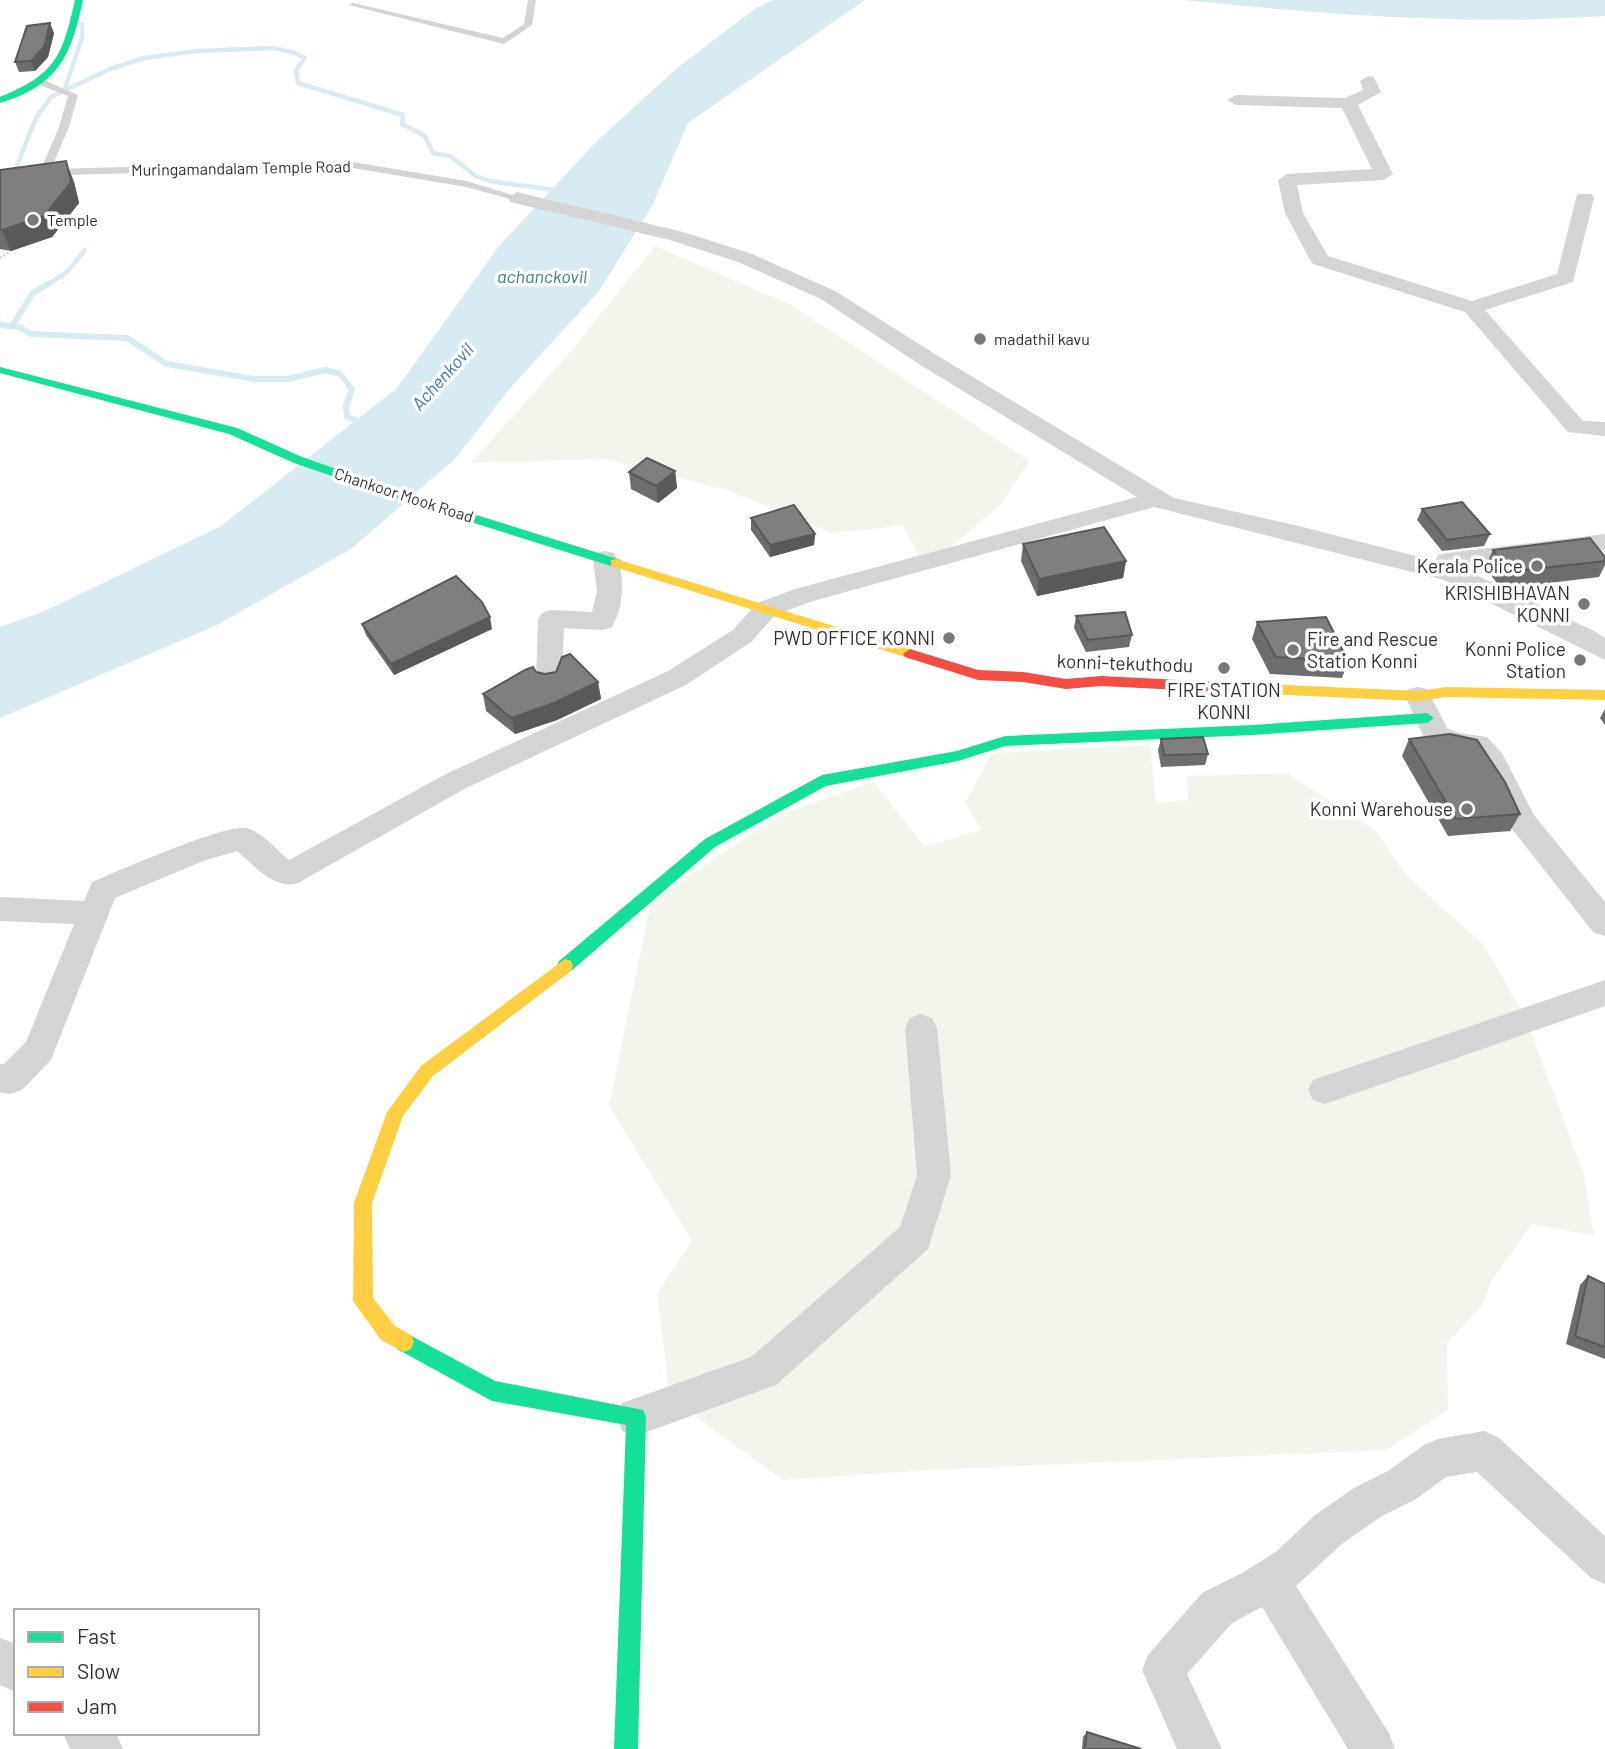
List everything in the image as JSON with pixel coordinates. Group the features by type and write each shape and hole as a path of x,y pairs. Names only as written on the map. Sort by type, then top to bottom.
{"main road":[{"path":"0,100 43,83 62,65 79,0"},
{"name":"Chankoor Mook Road","path":"0,370 233,431 298,460 411,499 579,551"},
{"name":"konni-tekuthodu","path":"579,551 978,675 1024,677 1066,684 1101,681 1422,707 1446,692 1605,695"},
{"path":"626,1749 636,1417 492,1391 388,1333 363,1301 363,1203 396,1112 427,1071 579,955 710,843 822,781 958,755 1005,741 1253,730 1422,707"}],"street":[{"path":"1236,100 1348,103 1372,92 1368,81"},
{"path":"1348,103 1384,174 1287,180 1294,213 1321,260 1472,308 1576,427 1605,429"},
{"path":"517,198 676,236 745,258 828,295 930,361 1166,504 1299,534 1453,574 1587,638 1605,651"},
{"path":"1472,308 1566,278 1585,198"},
{"path":"0,1077 10,1080 39,1050 103,890 192,853 242,838 286,875 456,781 677,678 742,636 766,609 804,595 1157,499"},
{"path":"1447,561 1605,542"},
{"path":"549,680 551,619 603,621 610,590 605,559"},
{"path":"1422,707 1437,735 1456,743 1477,744 1492,760 1522,821 1605,923"},
{"path":"0,909 94,913"},
{"path":"1325,1090 1605,993"},
{"path":"636,1417 763,1372 915,1237 934,1175 921,1028"},
{"path":"1200,1749 1163,1670 1217,1608 1269,1580 1291,1565 1329,1529 1368,1502 1402,1485 1438,1459 1484,1451 1605,1564"},
{"path":"1269,1580 1373,1749"},
{"path":"87,1735 101,1749"}],"lane":[{"path":"353,5 504,41 528,25 532,0"},
{"path":"43,83 73,95 64,127 45,172"},
{"name":"Muringamandalam Temple Road","path":"0,174 348,164 467,184 517,198"}],"path":[{"path":"0,258 11,251"}],"shaded area":[{"path":"655,246 791,305 1030,461 999,506 926,568 903,526 831,533 727,490 605,459 471,463 568,355"},
{"path":"1150,745 1156,803 1188,800 1187,776 1287,773 1375,830 1407,876 1483,944 1526,1018 1584,1175 1594,1236 1532,1224 1492,1280 1482,1305 1447,1343 1448,1410 1386,1450 933,1470 783,1480 670,1398 657,1294 692,1241 609,1106 651,901 782,814 874,782 924,846 982,830 965,803 992,753"}],"water":[{"name":"achanckovil","path":"774,0 865,0 688,123 652,206 599,291 512,386 456,458 351,549 217,625 0,718 0,627 45,611 221,526 397,388 499,246 597,141 677,68 756,8"},
{"path":"1183,0 1605,0 1605,16 1500,20 1394,17"}],"building":[{"path":"50,23 44,47 31,61 15,62 27,26"},
{"path":"66,161 71,182 44,216 0,229 0,170"},
{"path":"647,458 675,471 656,486 629,472"},
{"path":"1462,502 1490,534 1447,540 1422,509"},
{"path":"794,505 815,534 770,545 751,518"},
{"path":"1104,527 1126,561 1039,579 1023,544"},
{"path":"1590,538 1605,557 1605,561 1516,571 1504,565 1493,550"},
{"path":"456,576 482,602 490,617 391,664 362,624"},
{"path":"1125,612 1132,635 1088,640 1076,616"},
{"path":"1326,617 1348,661 1276,657 1257,622"},
{"path":"570,654 598,682 554,703 511,718 483,694 533,667 536,672 545,674 556,672 562,657"},
{"name":"Konni Warehouse","path":"1450,734 1477,740 1505,782 1520,814 1456,819 1409,739"},
{"path":"1203,737 1208,754 1164,755 1161,739"},
{"path":"1588,1276 1605,1284 1605,1347 1575,1336"},
{"path":"1087,1732 1141,1749 1085,1749"}],"waterway":[{"path":"64,91 82,38 82,24"},
{"path":"64,91 110,69 144,58 198,51 274,48 305,58 296,70 298,83 403,115 402,124 425,136 433,153 450,156 476,176 489,181 561,191"},
{"path":"0,186 16,168 36,118 51,97 64,91"},
{"path":"47,285 67,272 85,250"},
{"path":"12,326 33,293 50,283"},
{"path":"0,325 19,327 31,334 127,338 167,364 254,379 288,379 325,370 340,374 352,389 346,406 347,417 364,423"}],"traffic: fast":[{"path":"0,100 36,84 57,65 70,38 79,0"},
{"path":"0,370 233,431 298,460 411,499 616,563"},
{"path":"565,966 710,843 822,781 958,756 1005,741 1253,730 1427,718"},
{"path":"404,1342 492,1391 636,1417 626,1749"}],"traffic: slow":[{"path":"616,563 910,654"},
{"path":"1241,688 1418,696 1446,692 1605,695"},
{"path":"404,1342 388,1333 363,1301 363,1203 396,1112 427,1071 565,966"}],"traffic: jam":[{"path":"910,654 978,675 1023,677 1066,684 1101,681 1241,688"}],"place":[{"name":"Temple","path":"33,220"},
{"name":"madathil kavu","path":"980,339"},
{"name":"Kerala Police","path":"1537,566"},
{"name":"KRISHIBHAVAN KONNI","path":"1584,604"},
{"name":"PWD OFFICE KONNI","path":"949,638"},
{"name":"Fire and Rescue Station Konni","path":"1293,650"},
{"name":"Konni Police Station","path":"1580,660"},
{"name":"FIRE STATION KONNI","path":"1224,668"},
{"name":"Konni Warehouse","path":"1467,809"}],"water label":[{"name":"Achenkovil","path":"443,377"}]}
